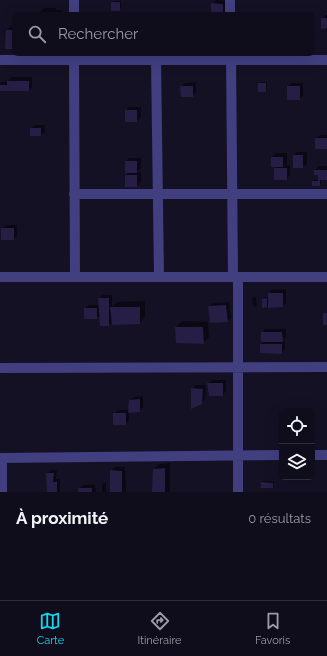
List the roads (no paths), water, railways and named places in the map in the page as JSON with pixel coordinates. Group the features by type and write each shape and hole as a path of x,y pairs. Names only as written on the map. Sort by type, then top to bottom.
{"street":[{"path":"74,0 74,12"},
{"path":"230,0 230,12"},
{"path":"74,57 75,277"},
{"path":"0,60 74,57 156,60 231,57 327,60"},
{"path":"231,57 232,194 238,368 238,492"},
{"path":"156,60 159,277"},
{"path":"74,194 327,194"},
{"path":"0,277 327,277"},
{"path":"0,368 327,367"},
{"path":"2,492 1,458 279,455"},
{"path":"315,455 327,455"}]}
